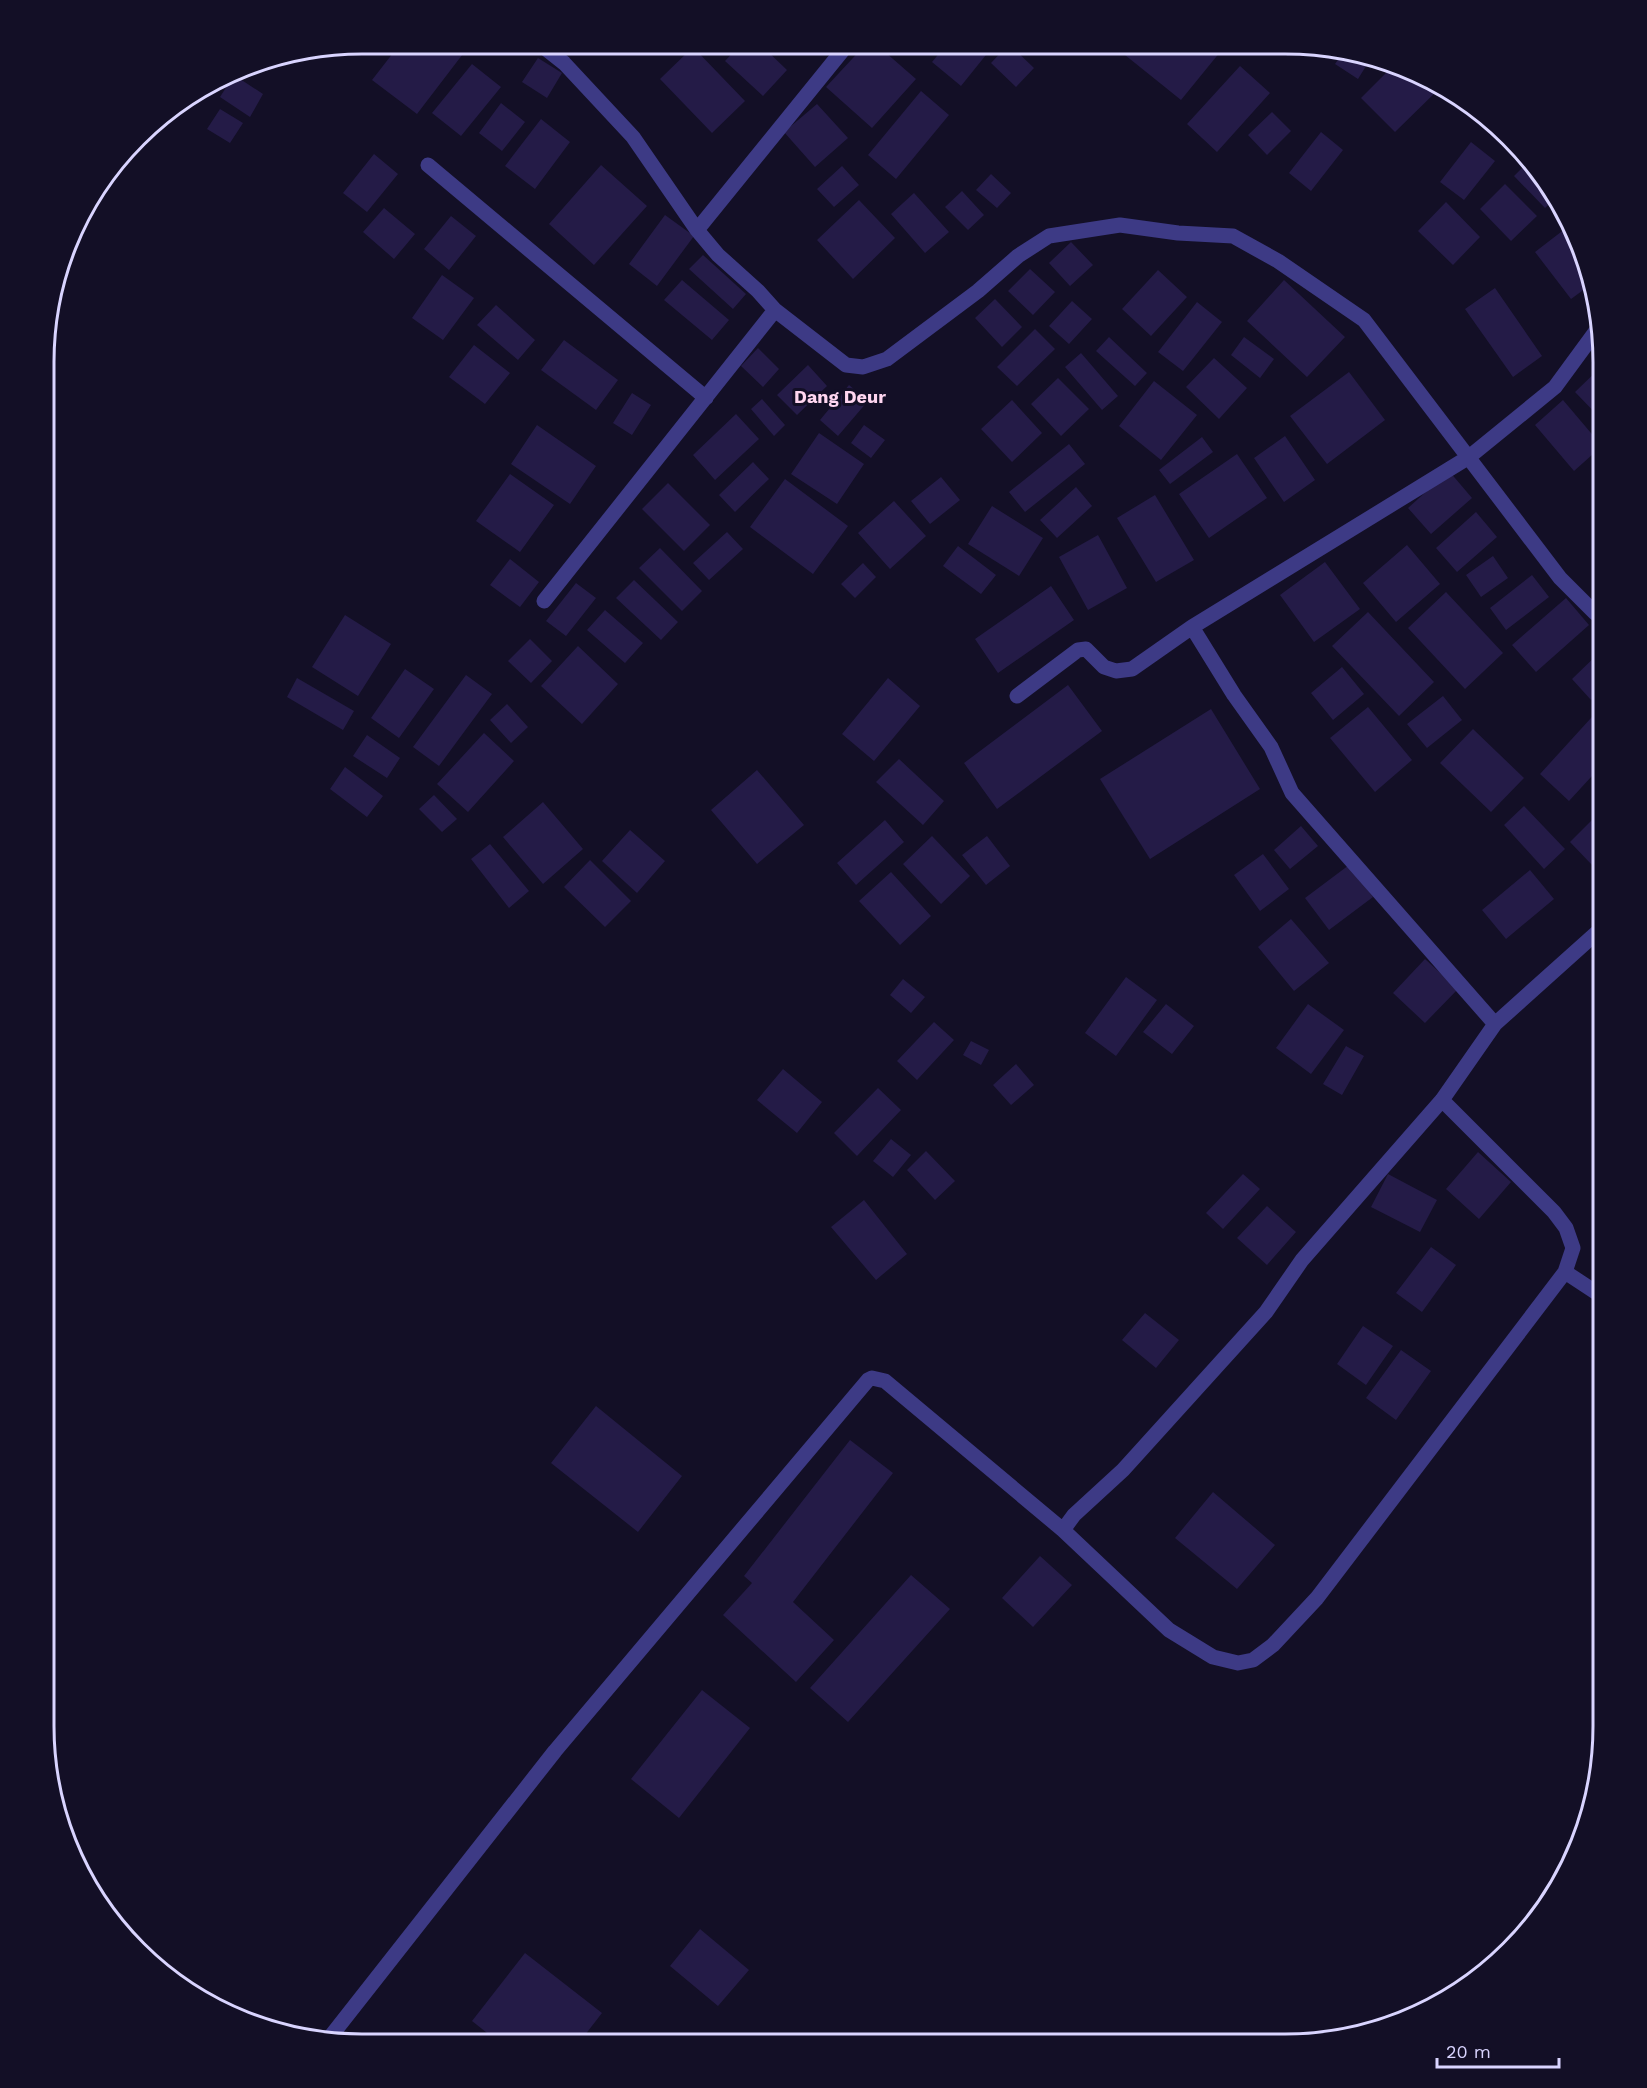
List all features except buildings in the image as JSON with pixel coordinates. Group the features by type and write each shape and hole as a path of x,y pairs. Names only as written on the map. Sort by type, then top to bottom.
{"street":[{"path":"553,54 564,63 633,137 697,230 718,255 758,291 775,310 846,365 862,366 887,359 978,291 1018,256 1049,236 1120,225 1178,233 1233,236 1278,261 1364,320 1560,578 1593,611"},
{"path":"697,230 840,54"},
{"path":"428,165 706,398"},
{"path":"544,601 775,310"},
{"path":"1017,696 1078,650 1086,649 1104,667 1116,671 1132,669 1192,627 1469,457 1556,387 1592,337"},
{"path":"1192,627 1234,695 1271,747 1292,793 1495,1024"},
{"path":"1063,1530 1074,1515 1123,1470 1266,1312 1302,1260 1442,1100 1495,1024 1593,936"},
{"path":"334,2032 555,1751 868,1380 875,1378 885,1381 1063,1530 1169,1630 1213,1657 1238,1663 1253,1660 1273,1646 1317,1598 1565,1272 1573,1248 1566,1228 1554,1212 1442,1100"},
{"path":"1565,1272 1593,1290"}],"district":[{"name":"Dang Deur","path":"840,397"}]}
